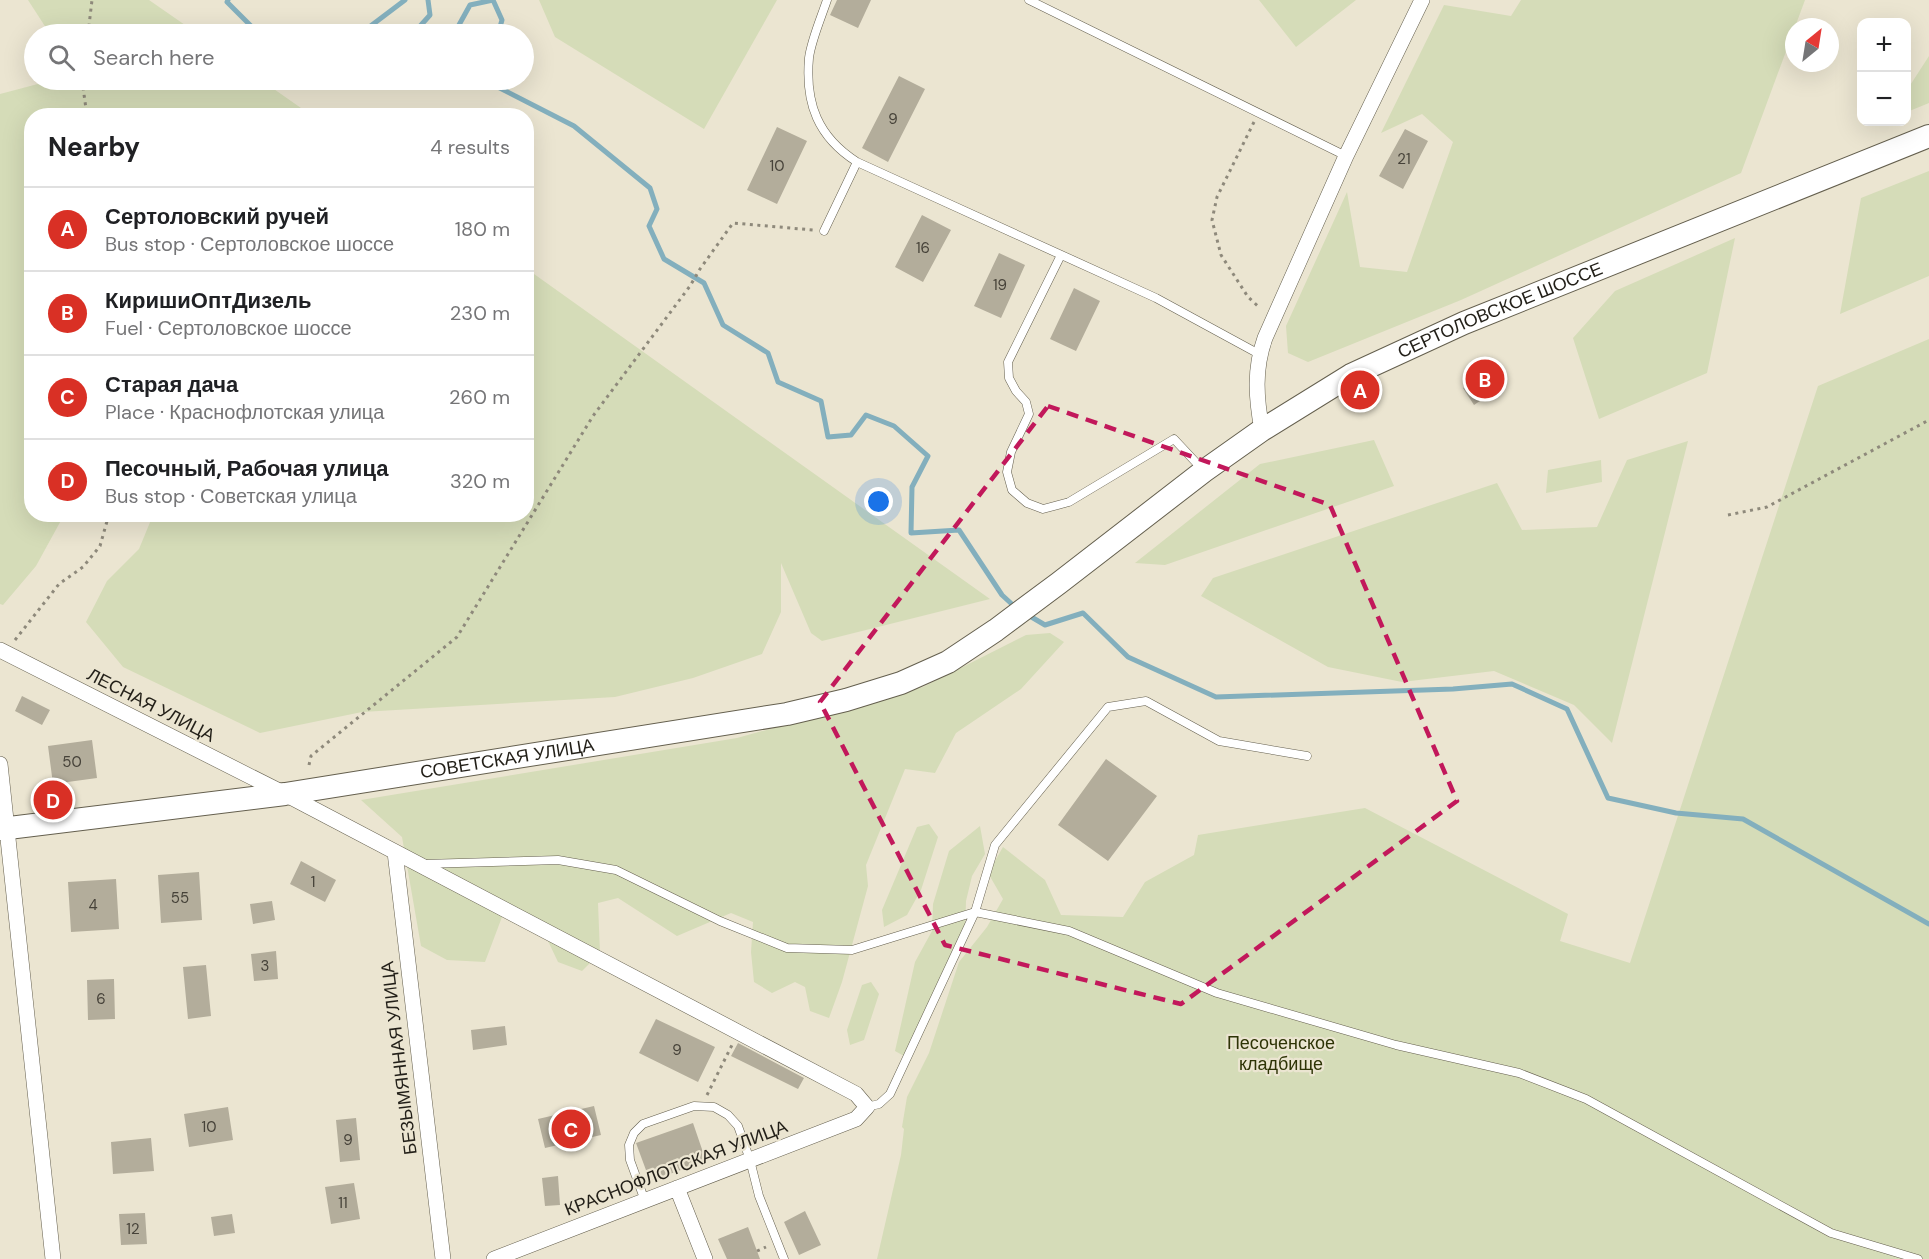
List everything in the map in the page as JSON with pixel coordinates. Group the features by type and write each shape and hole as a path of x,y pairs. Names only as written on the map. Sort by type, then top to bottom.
{"main road":[{"name":"СЕРТОЛОВСКОЕ ШОССЕ","path":"1059,583 1204,471 1262,430 1352,375 1439,334 1929,136"},
{"name":"СОВЕТСКАЯ УЛИЦА","path":"4,829 285,794 787,714 846,700 901,682 948,662 1059,583"}],"street":[{"path":"1262,430 1256,385 1259,354 1271,320 1346,156 1422,0"},
{"name":"ЛЕСНАЯ УЛИЦА","path":"2,655 285,794 856,1094 867,1107"},
{"path":"0,764 4,829 53,1259"},
{"name":"БЕЗЫМЯННАЯ УЛИЦА","path":"394,852 443,1259"},
{"name":"КРАСНОФЛОТСКАЯ УЛИЦА","path":"494,1259 856,1119 867,1107"},
{"path":"677,1188 705,1259"}],"lane":[{"path":"827,0 809,57 810,99 821,127 840,151 857,162 1156,298 1259,354"},
{"path":"1029,0 1346,156"},
{"path":"824,231 857,162"},
{"path":"1061,255 1008,362 1008,378 1026,402 1029,414 1011,452 1007,472 1012,490 1027,503 1043,509 1069,502 1174,440 1204,471"},
{"path":"867,1107 879,1104 890,1094 975,912 995,845 1108,707 1146,701 1219,741 1307,756"},
{"path":"418,864 558,860 616,870 720,921 787,948 852,950 975,912 1069,931 1218,993 1396,1045 1519,1073 1586,1099 1831,1233 1918,1259"},
{"path":"645,1201 630,1160 629,1145 634,1132 643,1124 694,1107 714,1107 728,1115 738,1126 750,1160 759,1197 784,1259"}],"path":[{"path":"89,24 92,0"},
{"path":"83,90 86,108"},
{"path":"1258,113 1217,197 1212,220 1221,255 1248,297 1271,320"},
{"path":"534,512 593,416 734,223 824,231"},
{"path":"1728,515 1767,507 1929,420"},
{"path":"2,655 59,584 83,567 100,546 107,522"},
{"path":"309,765 311,756 457,637 528,522"},
{"path":"702,1106 738,1033"}],"highlighted area":[{"path":"1048,406 1330,505 1457,801 1181,1004 945,945 820,702"}],"green space":[{"path":"28,0 149,0 184,24 44,24"},
{"path":"539,0 777,0 704,129 555,37"},
{"path":"1259,0 1356,0 1296,47"},
{"path":"1521,0 1805,0 1798,18 1785,18 1785,54 1741,173 1461,300 1308,362 1288,353 1286,326 1347,192 1360,267 1407,272 1453,142 1422,114 1381,133 1444,5 1511,16"},
{"path":"1929,56 1929,103 1911,110 1911,84"},
{"path":"24,88 24,90 275,90 301,108 24,108 24,522 60,522 36,566 3,605 0,604 0,94"},
{"path":"1929,171 1929,276 1840,314 1861,198"},
{"path":"1735,238 1707,373 1599,419 1573,338 1615,291"},
{"path":"534,274 990,599 822,641 811,633 781,563 781,612 762,654 693,678 615,697 362,712 260,733 123,667 86,622 107,581 139,549 150,522 534,522"},
{"name":"Песоченское кладбище","path":"1929,339 1929,1259 877,1259 901,1155 904,1129 902,1127 907,1097 929,1053 959,962 987,927 1003,899 988,873 1003,847 1045,880 1061,915 1123,917 1145,882 1194,855 1198,835 1365,808 1568,914 1560,941 1630,963 1818,386"},
{"path":"1374,440 1394,486 1165,565 1135,563 1260,464"},
{"path":"1688,441 1612,743 1574,705 1494,671 1402,682 1328,667 1201,596 1213,578 1497,483 1522,530 1597,527 1627,460"},
{"path":"1601,460 1602,482 1546,493 1548,470"},
{"path":"1050,633 1064,642 1021,689 956,733 935,773 905,769 866,865 868,886 842,982 829,1018 810,1011 805,987 795,982 772,993 754,982 751,952 753,922 731,913 677,936 618,898 598,903 600,953 582,971 558,962 539,922 516,909 502,917 485,962 447,960 421,946 402,837 361,800 737,738 923,687 1026,635"},
{"path":"929,824 938,837 921,890 907,915 884,927 882,910 917,827"},
{"path":"980,826 985,854 972,876 966,901 965,934 941,995 904,1056 895,1051 915,962 932,931 933,904 949,851"},
{"path":"871,982 879,994 864,1040 850,1045 847,1030 862,985"}],"building":[{"path":"837,0 871,0 858,28 830,15"},
{"path":"899,76 925,89 888,162 862,148"},
{"path":"777,127 807,141 777,204 747,190"},
{"path":"1405,129 1428,141 1403,189 1379,176"},
{"path":"922,215 951,230 923,282 895,267"},
{"path":"999,253 1025,265 1001,318 974,306"},
{"path":"1074,288 1100,301 1076,351 1050,339"},
{"path":"1488,371 1499,388 1474,405 1463,388"},
{"path":"22,696 50,710 42,725 15,711"},
{"path":"92,740 97,778 53,784 48,746"},
{"path":"1106,759 1157,796 1108,861 1058,825"},
{"path":"301,861 336,880 325,902 290,884"},
{"path":"199,872 202,920 161,923 158,875"},
{"path":"116,879 119,929 71,932 68,882"},
{"path":"272,901 275,920 253,924 250,904"},
{"path":"276,951 278,979 254,981 251,954"},
{"path":"206,965 211,1016 188,1019 183,967"},
{"path":"114,979 115,1019 88,1020 87,980"},
{"path":"656,1019 715,1047 698,1082 639,1053"},
{"path":"505,1026 507,1045 473,1050 471,1030"},
{"path":"738,1043 804,1078 798,1089 731,1056"},
{"path":"594,1106 601,1135 545,1148 538,1119"},
{"path":"228,1107 233,1140 189,1147 184,1114"},
{"path":"356,1118 360,1160 340,1162 336,1120"},
{"path":"693,1123 706,1161 650,1181 636,1143"},
{"path":"151,1138 154,1171 113,1174 111,1142"},
{"path":"558,1176 560,1205 545,1206 542,1178"},
{"path":"354,1183 360,1219 331,1224 325,1187"},
{"path":"805,1211 821,1245 799,1255 784,1222"},
{"path":"145,1213 147,1244 121,1245 119,1214"},
{"path":"232,1214 235,1233 214,1236 211,1217"},
{"path":"748,1227 760,1259 727,1259 718,1239"}],"waterway":[{"path":"228,0 227,2 249,24"},
{"path":"373,24 405,0"},
{"path":"422,24 430,15 428,0"},
{"path":"460,24 470,5 493,0 502,20 501,24"},
{"path":"504,90 574,126 650,188 657,209 649,226 664,259 704,283 723,325 768,353 778,382 821,401 828,437 851,435 866,415 894,426 928,456 912,487 911,533 959,530 1002,595 1015,607"},
{"path":"1028,615 1045,625 1083,613 1128,657 1216,697 1453,689 1512,684 1567,709 1608,798 1676,813 1743,819 1929,924"}],"place":[{"name":"КиришиОптДизель","path":"1485,379"},
{"name":"Сертоловский ручей","path":"1360,390"},
{"name":"Песочный, Рабочая улица","path":"53,800"},
{"name":"Старая дача","path":"571,1129"}]}
